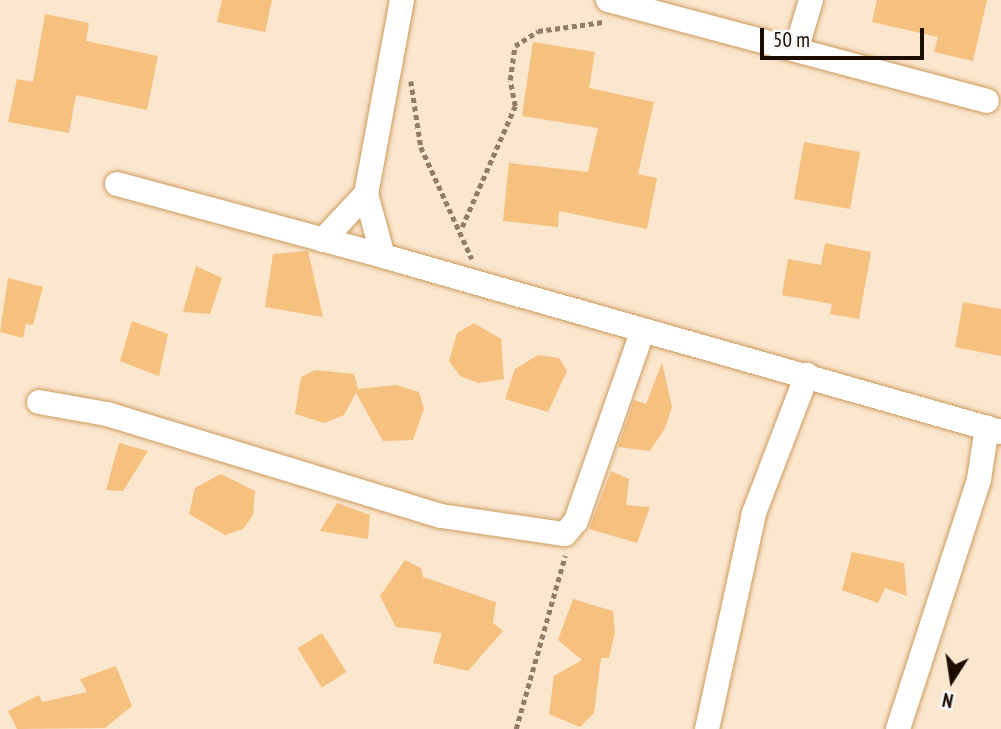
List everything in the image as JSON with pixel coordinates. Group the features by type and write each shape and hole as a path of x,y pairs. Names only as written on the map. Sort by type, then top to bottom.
{"street":[{"path":"383,256 366,194 402,0"},
{"path":"608,0 797,47 987,101"},
{"path":"797,47 811,0"},
{"path":"117,184 383,256 994,430 898,729"},
{"path":"323,240 366,194"},
{"path":"39,402 107,414 441,516 565,534 576,521 643,330"},
{"path":"707,729 754,513 807,375"}],"path":[{"path":"462,227 515,106 510,80 514,46 538,31 587,29 637,9"},
{"path":"411,71 421,147 462,227 479,283"},
{"path":"516,729 564,572 565,534"}],"building":[{"path":"222,0 272,0 265,32 217,22"},
{"path":"877,0 987,0 973,61 934,52 938,37 872,22"},
{"path":"45,14 89,23 86,41 158,56 147,110 76,95 69,133 8,122 17,79 33,82"},
{"path":"533,42 595,52 589,88 654,102 638,174 657,178 647,229 559,211 558,227 503,221 509,163 588,172 598,128 522,116"},
{"path":"804,142 860,152 850,209 794,199"},
{"path":"825,243 871,252 859,319 830,314 832,304 782,295 788,259 821,265"},
{"path":"308,251 323,317 265,307 273,254"},
{"path":"196,266 222,278 210,314 183,312"},
{"path":"8,278 43,287 33,325 26,324 23,338 0,332"},
{"path":"963,302 1001,309 1001,356 955,347"},
{"path":"132,321 168,334 159,376 120,361"},
{"path":"474,323 501,339 504,379 478,383 460,376 449,361 457,333"},
{"path":"538,355 559,358 567,371 548,412 505,399 515,369"},
{"path":"662,363 672,407 665,428 650,451 618,447 634,400 646,404"},
{"path":"315,370 354,374 358,389 396,385 419,392 424,409 413,440 383,441 356,393 344,415 324,423 295,414 301,377"},
{"path":"119,443 148,451 123,491 106,490"},
{"path":"611,471 629,479 626,505 650,507 637,543 589,529"},
{"path":"221,474 255,491 253,515 243,529 225,535 189,514 195,488"},
{"path":"337,503 370,515 368,539 320,531"},
{"path":"852,552 904,563 907,596 885,588 878,603 842,590"},
{"path":"405,560 421,568 423,577 496,602 493,623 503,631 468,671 433,663 442,633 396,627 380,596"},
{"path":"573,599 613,611 615,633 609,658 601,658 594,713 580,727 549,714 554,676 582,660 558,640"},
{"path":"322,633 346,672 322,687 297,648"},
{"path":"116,666 132,706 105,728 17,729 8,711 39,695 42,702 87,692 80,679"}]}
